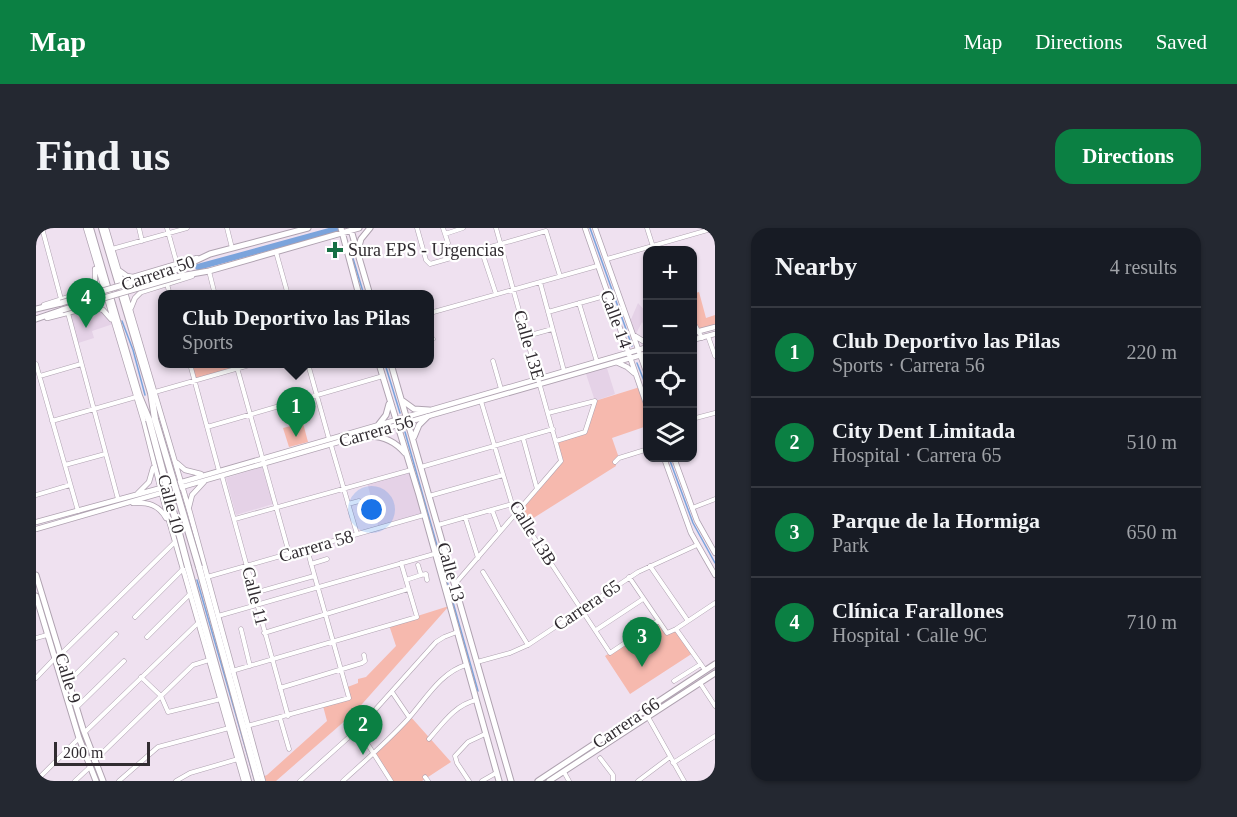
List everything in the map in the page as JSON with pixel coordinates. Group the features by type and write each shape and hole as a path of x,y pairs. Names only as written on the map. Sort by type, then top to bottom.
{"main road":[{"name":"Calle 10","path":"88,228 137,397 152,420 199,567 205,575 258,781"},
{"name":"Calle 10","path":"104,228 152,400 152,420 190,589 246,781"},
{"name":"Carrera 50","path":"36,308 178,267 210,254 287,231 308,228"},
{"name":"Carrera 50","path":"36,320 180,276 209,271 332,236 342,230 359,228"},
{"path":"358,252 361,239 369,228"},
{"path":"351,229 369,290"},
{"path":"342,230 358,290"},
{"path":"332,236 340,238 345,244"},
{"path":"345,244 348,238 354,240"},
{"name":"Calle 13","path":"381,368 499,781"},
{"name":"Calle 13","path":"392,368 512,779"},
{"path":"155,392 152,400 158,407"},
{"path":"400,394 410,406 428,413 417,427 413,439"},
{"path":"378,424 388,412 389,399"},
{"path":"361,437 376,436 387,439 406,454"},
{"name":"Calle 9","path":"36,575 94,761 103,781"},
{"name":"Calle 9","path":"36,596 79,738 96,781"},
{"path":"45,626 49,616"},
{"path":"48,635 57,643"},
{"name":"Carrera 66","path":"549,781 715,664"},
{"name":"Carrera 66","path":"537,781 648,717 715,673"},
{"path":"67,697 72,689"},
{"path":"673,692 677,698"},
{"path":"74,721 84,730"},
{"path":"555,781 562,777 564,772"}],"street":[{"path":"42,228 61,301"},
{"name":"Calle 10","path":"88,228 113,324 124,352"},
{"name":"Calle 10","path":"104,228 119,268 189,510 230,669 263,781"},
{"path":"139,228 142,241"},
{"path":"112,249 168,231 188,228"},
{"path":"228,228 232,248"},
{"path":"417,228 428,263 546,231 560,276"},
{"path":"444,228 448,243"},
{"path":"445,234 463,228"},
{"name":"Calle 13E","path":"496,228 561,461 537,489"},
{"name":"Calle 14","path":"585,228 648,408"},
{"name":"Calle 14","path":"595,228 643,363"},
{"path":"647,228 652,246"},
{"path":"660,246 699,230 715,228"},
{"path":"168,231 178,267"},
{"path":"481,249 496,294"},
{"path":"607,259 643,251"},
{"path":"83,292 90,287 95,278 93,252"},
{"path":"276,252 287,290"},
{"path":"434,312 597,266"},
{"name":"Carrera 50","path":"137,275 178,267"},
{"path":"119,268 127,276 137,275"},
{"path":"209,271 214,290"},
{"name":"Carrera 50","path":"143,291 209,271"},
{"path":"137,275 132,278 130,286 135,291 143,291"},
{"path":"540,282 564,371"},
{"path":"167,284 169,290"},
{"path":"83,292 94,291 99,296 97,304 88,307"},
{"path":"132,313 134,300 143,291"},
{"name":"Carrera 50","path":"61,301 83,292"},
{"path":"548,312 608,295"},
{"path":"579,303 597,362"},
{"path":"88,307 96,307 105,311 113,324"},
{"name":"Carrera 50","path":"65,311 88,307"},
{"path":"65,311 118,499"},
{"path":"697,326 715,356"},
{"path":"697,332 715,327"},
{"path":"526,336 552,329"},
{"path":"632,332 643,342"},
{"path":"697,339 715,334"},
{"path":"619,356 625,342"},
{"name":"Carrera 56","path":"428,413 481,401 564,371 643,347"},
{"name":"Carrera 56","path":"36,522 118,499 210,479 220,473 263,461 361,437 396,422 501,389 640,355"},
{"path":"493,361 501,389"},
{"path":"616,362 627,367 636,375"},
{"path":"36,364 78,511"},
{"path":"40,376 81,364"},
{"name":"Calle 11","path":"191,368 288,716"},
{"path":"155,392 195,381 229,368"},
{"path":"238,368 289,553"},
{"path":"309,368 329,439"},
{"path":"207,427 383,376"},
{"path":"52,421 137,397"},
{"name":"Calle 10","path":"137,397 172,530 186,568"},
{"name":"Calle 13B","path":"481,401 516,513 610,653 658,621"},
{"path":"548,413 595,401 585,432 556,441"},
{"path":"697,418 715,413"},
{"name":"Carrera 56","path":"263,461 378,424 396,422"},
{"path":"421,467 552,429"},
{"path":"454,585 537,489 523,438"},
{"path":"332,445 357,534"},
{"path":"615,462 619,458 643,451"},
{"path":"65,465 105,454"},
{"path":"173,456 185,471 196,474 212,473"},
{"path":"133,496 149,482 153,462"},
{"path":"665,462 682,511 697,545 715,575"},
{"path":"675,462 692,508 715,553"},
{"path":"156,472 165,474 176,466"},
{"path":"166,508 176,466"},
{"path":"235,519 411,470"},
{"path":"156,472 170,488 180,493 186,500"},
{"name":"Carrera 56","path":"181,485 212,473 220,473"},
{"path":"429,496 503,475"},
{"path":"189,510 192,495 199,485 210,479"},
{"path":"36,495 70,484"},
{"name":"Carrera 56","path":"36,529 124,504 161,490"},
{"path":"692,508 715,499"},
{"path":"348,504 359,501"},
{"path":"124,504 144,502 154,506 163,512 172,530"},
{"path":"166,508 175,503 183,504 189,510"},
{"path":"438,525 512,504"},
{"name":"Calle 13B","path":"492,510 500,532"},
{"name":"Carrera 58","path":"205,575 248,566 424,515"},
{"path":"465,517 478,558"},
{"path":"61,654 176,541"},
{"name":"Carrera 65","path":"477,662 510,653 528,645 629,578 697,545"},
{"path":"247,726 349,698 307,549"},
{"path":"218,616 434,554"},
{"path":"311,564 327,559"},
{"path":"230,669 250,666 417,617 401,563"},
{"path":"418,565 421,575"},
{"path":"650,566 688,621"},
{"path":"135,617 186,568"},
{"path":"483,572 528,645"},
{"path":"406,580 426,574 427,580"},
{"path":"254,593 314,576"},
{"path":"629,578 665,631 669,633 715,603"},
{"path":"147,637 190,589"},
{"name":"Calle 10","path":"190,589 246,781"},
{"path":"264,633 408,589"},
{"path":"596,630 644,599"},
{"path":"84,730 199,622"},
{"path":"241,629 250,666"},
{"path":"676,629 705,671"},
{"path":"300,781 358,729 436,642 457,633"},
{"path":"69,681 116,634"},
{"path":"36,638 48,635"},
{"path":"280,688 362,663 365,661 364,655"},
{"path":"36,678 55,658"},
{"path":"94,761 193,665 209,660"},
{"path":"77,707 124,661"},
{"path":"674,681 701,664"},
{"path":"343,781 409,717 446,675 466,665"},
{"path":"141,678 160,696 168,712 221,699"},
{"path":"700,682 715,706"},
{"path":"392,692 409,717"},
{"path":"429,739 456,709 467,702 476,700"},
{"path":"648,717 684,781"},
{"path":"280,718 289,749"},
{"path":"119,781 158,747 229,728"},
{"path":"358,729 388,780"},
{"path":"469,781 455,756 471,739 485,734"},
{"path":"673,763 715,736"},
{"path":"36,781 79,738"},
{"path":"600,758 613,775 613,781"},
{"path":"638,781 670,758"},
{"path":"176,781 190,773 238,759"},
{"path":"75,781 90,767"},
{"path":"564,772 569,781"},
{"path":"482,781 496,773"}],"shaded area":[{"path":"699,292 706,318 715,315 715,327 700,331 697,326 697,293"},
{"path":"638,303 643,309 643,324 642,322 635,336 629,324"},
{"path":"94,307 108,314 113,324 92,331 94,338 75,344 68,313"},
{"path":"606,365 615,394 595,401 585,371"},
{"path":"191,368 234,368 195,381"},
{"path":"640,387 643,396 643,427 612,438 619,458 615,462 616,466 524,524 516,513 561,461 556,441 585,432 595,401"},
{"path":"303,423 308,442 289,447 283,428"},
{"path":"262,467 273,504 236,515 226,478"},
{"path":"411,470 424,515 379,528 367,482"},
{"path":"449,606 355,712 276,781 263,781 262,777 327,721 323,706 348,698 345,688 358,683 358,679 366,677 396,646 389,625"},
{"path":"658,621 665,631 676,629 693,653 630,694 605,656"},
{"path":"410,716 451,762 422,781 391,781 373,753"}],"waterway":[{"path":"198,267 340,228"},
{"path":"590,228 632,346"},
{"path":"349,245 362,290"},
{"path":"122,321 133,350 145,395"},
{"path":"637,363 643,378"},
{"path":"386,368 400,413"},
{"path":"405,432 478,691"},
{"path":"670,462 693,523 715,563"},
{"path":"197,580 255,781"}],"place":[{"name":"Sura EPS - Urgencias","path":"335,250"},
{"name":"Clínica Farallones","path":"86,328"},
{"name":"Club Deportivo las Pilas","path":"296,437"},
{"name":"Parque de la Hormiga","path":"642,667"},
{"name":"City Dent Limitada","path":"363,755"}]}
